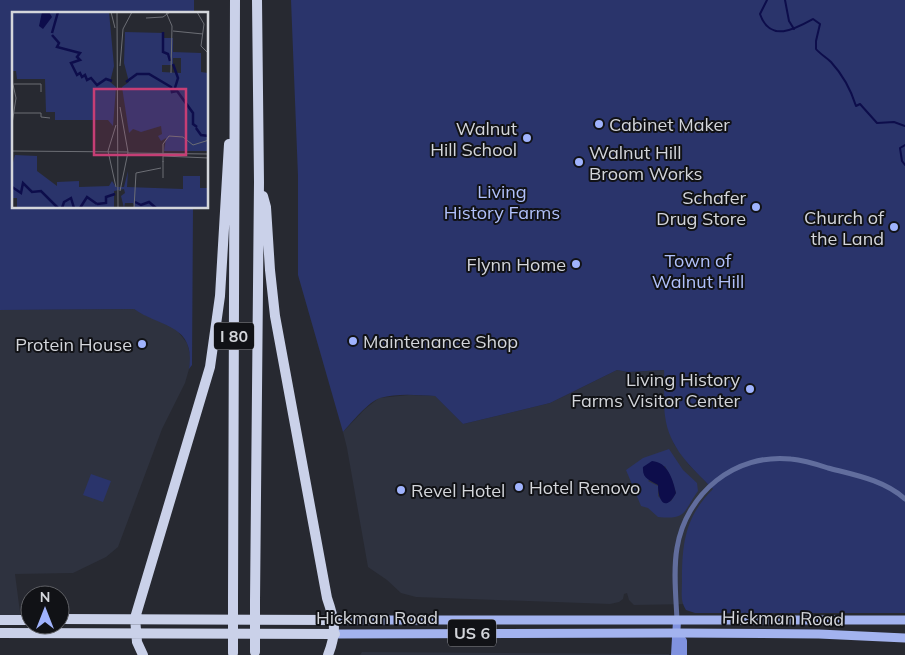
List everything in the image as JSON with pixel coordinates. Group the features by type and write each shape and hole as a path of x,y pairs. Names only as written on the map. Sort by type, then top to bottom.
{"highway":[{"name":"I 80","path":"233,654 235,0"},
{"name":"I 80","path":"255,653 259,182 257,0"},
{"path":"143,655 137,642 135,618 210,367 220,296 226,173 235,71"},
{"path":"259,182 266,207 270,270 276,316 328,598 335,620 334,641 328,655"},
{"name":"Hickman Road","path":"70,619 335,620"},
{"path":"0,620 20,620"},
{"name":"Hickman Road","path":"0,633 335,634"}],"main road":[{"name":"Hickman Road","path":"335,620 905,620"},
{"name":"Hickman Road","path":"335,634 677,633 818,634 905,638"}],"street":[{"path":"675,655 677,633 676,556 684,526 692,507 706,489 731,470 747,463 763,460 792,459 868,479 889,488 905,499"},
{"path":"677,633 683,641 683,655"}],"shaded area":[{"path":"134,309 175,328 187,343 191,358 185,383 162,429 118,547 106,557 73,573 15,574 20,620 0,620 0,310"},
{"path":"617,370 628,372 665,370 665,411 668,428 674,444 689,465 716,492 688,604 634,605 629,600 627,593 624,594 623,599 619,602 610,604 416,597 401,593 387,580 368,567 343,432 365,409 379,398 409,395 435,396 463,424 550,403"},
{"path":"652,461 658,462 669,473 676,493 669,502 663,503 659,496 658,485 647,479 644,474 643,467"},
{"path":"362,652 669,654 669,655 360,655"}],"green space":[{"path":"0,0 194,0 194,12 12,12 12,209 193,209 192,365 189,369 190,354 187,343 182,335 165,324 134,309 0,310"},
{"name":"Living History Farms","path":"291,0 905,0 905,613 695,613 686,610 682,596 684,543 696,510 713,489 682,456 671,438 665,416 664,370 628,372 617,370 550,403 463,424 435,396 387,396 370,404 343,432 298,275 298,176"},
{"path":"669,449 683,470 697,483 698,491 679,516 658,517 648,508 641,506 626,470 643,458","holes":["665,466 676,493 671,501 665,503 658,496 658,486 648,481"]},
{"path":"91,474 111,481 103,502 83,495"}],"waterway":[{"path":"767,0 760,14 764,23 776,31 799,27 813,19 820,24 816,49 839,72 849,88 856,106 860,104 877,123 894,122 905,126"},
{"path":"785,0 789,21 794,29"},
{"path":"905,145 900,148 902,161 905,165"}],"place":[{"name":"Cabinet Maker","path":"599,124"},
{"name":"Walnut Hill School","path":"527,138"},
{"name":"Walnut Hill Broom Works","path":"579,162"},
{"name":"Schafer Drug Store","path":"756,207"},
{"name":"Church of the Land","path":"894,227"},
{"name":"Flynn Home","path":"576,264"},
{"name":"Maintenance Shop","path":"353,341"},
{"name":"Protein House","path":"142,344"},
{"name":"Living History Farms Visitor Center","path":"750,389"},
{"name":"Hotel Renovo","path":"519,487"},
{"name":"Revel Hotel","path":"401,490"}],"park label":[{"name":"Town of Walnut Hill","path":"698,270"}]}
